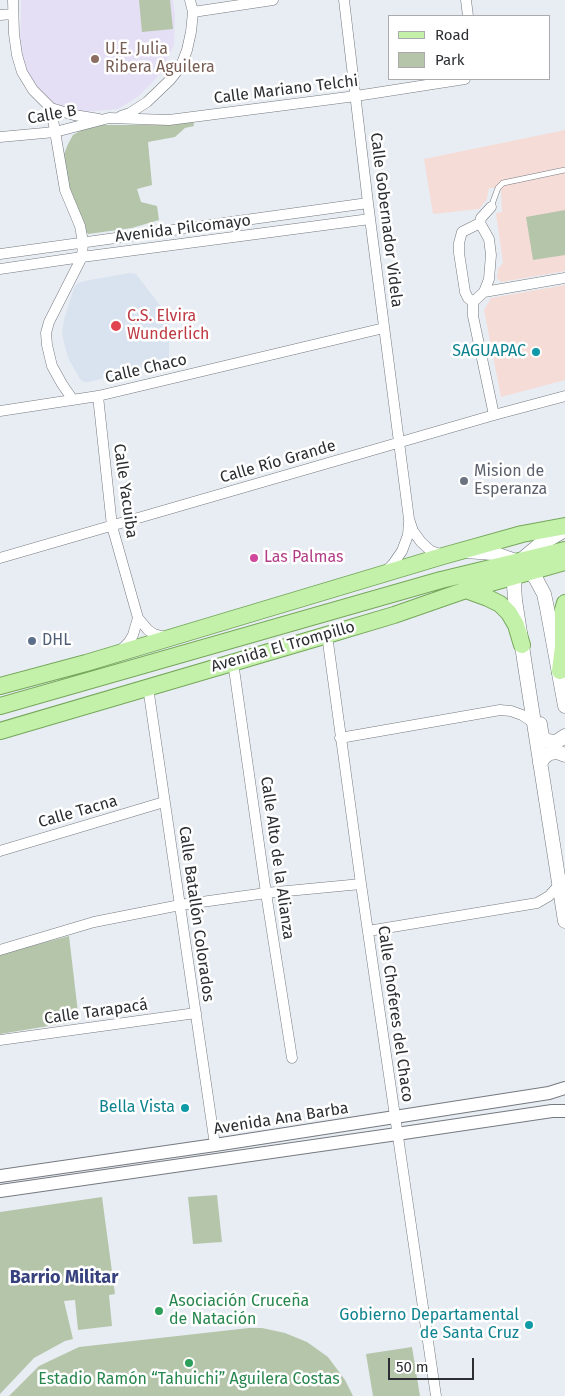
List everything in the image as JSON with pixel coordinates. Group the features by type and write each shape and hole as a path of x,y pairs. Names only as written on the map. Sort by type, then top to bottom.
{"main road":[{"path":"0,686 86,663 444,556 522,534 565,526"},
{"path":"565,530 539,545 522,570 515,600 565,921"},
{"name":"Avenida El Trompillo","path":"0,731 394,614 522,570 565,550"},
{"path":"463,551 493,554 522,570 544,594 560,671 565,706"},
{"name":"Avenida El Trompillo","path":"0,706 441,580 522,570 565,562"},
{"path":"466,590 500,604 509,613 516,625 522,644"},
{"path":"560,671 565,603"},
{"path":"90,680 194,673"},
{"path":"527,681 534,691 542,737 547,741 556,742 565,736"},
{"path":"540,763 550,753 557,752 565,755"}],"street":[{"path":"13,0 12,14 17,55 22,72 33,90 51,108 74,115 99,119 130,114 147,102 170,80 180,66 187,50 193,12 190,0"},
{"path":"193,12 273,0"},
{"name":"Calle Gobernador Videla","path":"344,0 409,519"},
{"path":"466,0 468,15"},
{"path":"0,15 12,14"},
{"name":"Calle Mariano Telchi","path":"109,118 169,120 356,96 460,80"},
{"path":"51,108 64,190 80,226 83,242 82,257 49,322 46,333 52,366 72,400"},
{"name":"Calle B","path":"0,137 55,132 109,118"},
{"name":"Avenida Pilcomayo","path":"0,254 368,203"},
{"path":"491,207 481,218 480,223 489,239 491,256 489,279 484,292 474,302 473,316 494,415"},
{"name":"Avenida Pilcomayo","path":"0,269 370,219"},
{"path":"474,302 468,298 465,292 459,243 462,232 480,223"},
{"path":"484,292 565,278"},
{"name":"Calle Chaco","path":"0,411 98,396 384,328"},
{"name":"Calle Yacuiba","path":"98,396 112,526 138,618"},
{"name":"Calle Río Grande","path":"0,558 565,396"},
{"path":"409,519 413,531 421,542 431,551 444,556"},
{"path":"380,575 393,564 402,551 408,535 409,519"},
{"path":"138,618 148,630 162,637 170,638"},
{"path":"118,653 133,635 138,618"},
{"name":"Calle Choferes del Chaco","path":"327,635 340,738 436,1396"},
{"name":"Calle Alto de la Alianza","path":"233,662 292,1058"},
{"name":"Calle Batallón Colorados","path":"148,688 215,1145"},
{"path":"340,738 500,710 522,715 534,723"},
{"name":"Calle Tacna","path":"0,851 164,802"},
{"path":"0,950 94,922 180,905 266,893 361,884"},
{"path":"368,931 537,903 549,896 559,885"},
{"name":"Calle Tarapacá","path":"0,1040 196,1014"},
{"name":"Avenida Ana Barba","path":"0,1176 549,1094 565,1088"},
{"name":"Avenida Ana Barba","path":"0,1191 565,1110"},
{"path":"200,1147 203,1162"},
{"path":"66,1166 68,1181"}],"lane":[{"path":"491,207 498,188 503,183 565,170"}],"shaded area":[{"name":"U.E. Julia Ribera Aguilera","path":"21,0 173,0 175,15 174,45 161,73 139,96 118,109 81,112 61,108 40,94 24,67 20,52"},
{"path":"565,130 565,271 501,282 497,278 498,269 503,263 496,213 502,212 501,190 489,188 487,199 479,209 433,214 424,159"},
{"name":"C.S. Elvira Wunderlich","path":"129,273 136,274 169,317 169,361 84,382 80,379 69,360 62,333 64,319 74,288 77,284 84,281"},
{"name":"SAGUAPAC","path":"565,285 565,380 501,397 484,310 491,298"}],"green space":[{"path":"139,0 170,0 173,29 142,32"},
{"path":"193,121 194,126 185,128 175,137 148,142 152,185 137,189 141,202 157,206 159,220 132,228 88,234 71,194 65,173 64,154 73,135 87,127 96,125 159,125"},
{"path":"565,210 565,255 533,260 526,217"},
{"path":"69,936 79,1021 0,1034 0,954"},
{"path":"217,1195 222,1242 193,1244 188,1197"},
{"path":"102,1197 115,1294 109,1295 112,1326 78,1330 75,1300 64,1301 73,1339 65,1341 34,1358 0,1394 0,1212"},
{"name":"Estadio Ramón “Tahuichi” Aguilera Costas","path":"262,1328 285,1333 307,1342 328,1357 345,1380 353,1396 9,1396 39,1366 79,1347"},
{"path":"412,1347 420,1396 373,1396 366,1354"}],"place":[{"name":"U.E. Julia Ribera Aguilera","path":"95,59"},
{"name":"C.S. Elvira Wunderlich","path":"116,326"},
{"name":"SAGUAPAC","path":"536,352"},
{"name":"Mision de Esperanza","path":"464,481"},
{"name":"Las Palmas","path":"254,558"},
{"name":"DHL","path":"32,641"},
{"name":"Bella Vista","path":"185,1108"},
{"name":"Asociación Cruceña de Natación","path":"159,1311"},
{"name":"Gobierno Departamental de Santa Cruz","path":"529,1325"},
{"name":"Estadio Ramón “Tahuichi” Aguilera Costas","path":"189,1363"}],"district":[{"name":"Barrio Militar","path":"64,1278"}]}
